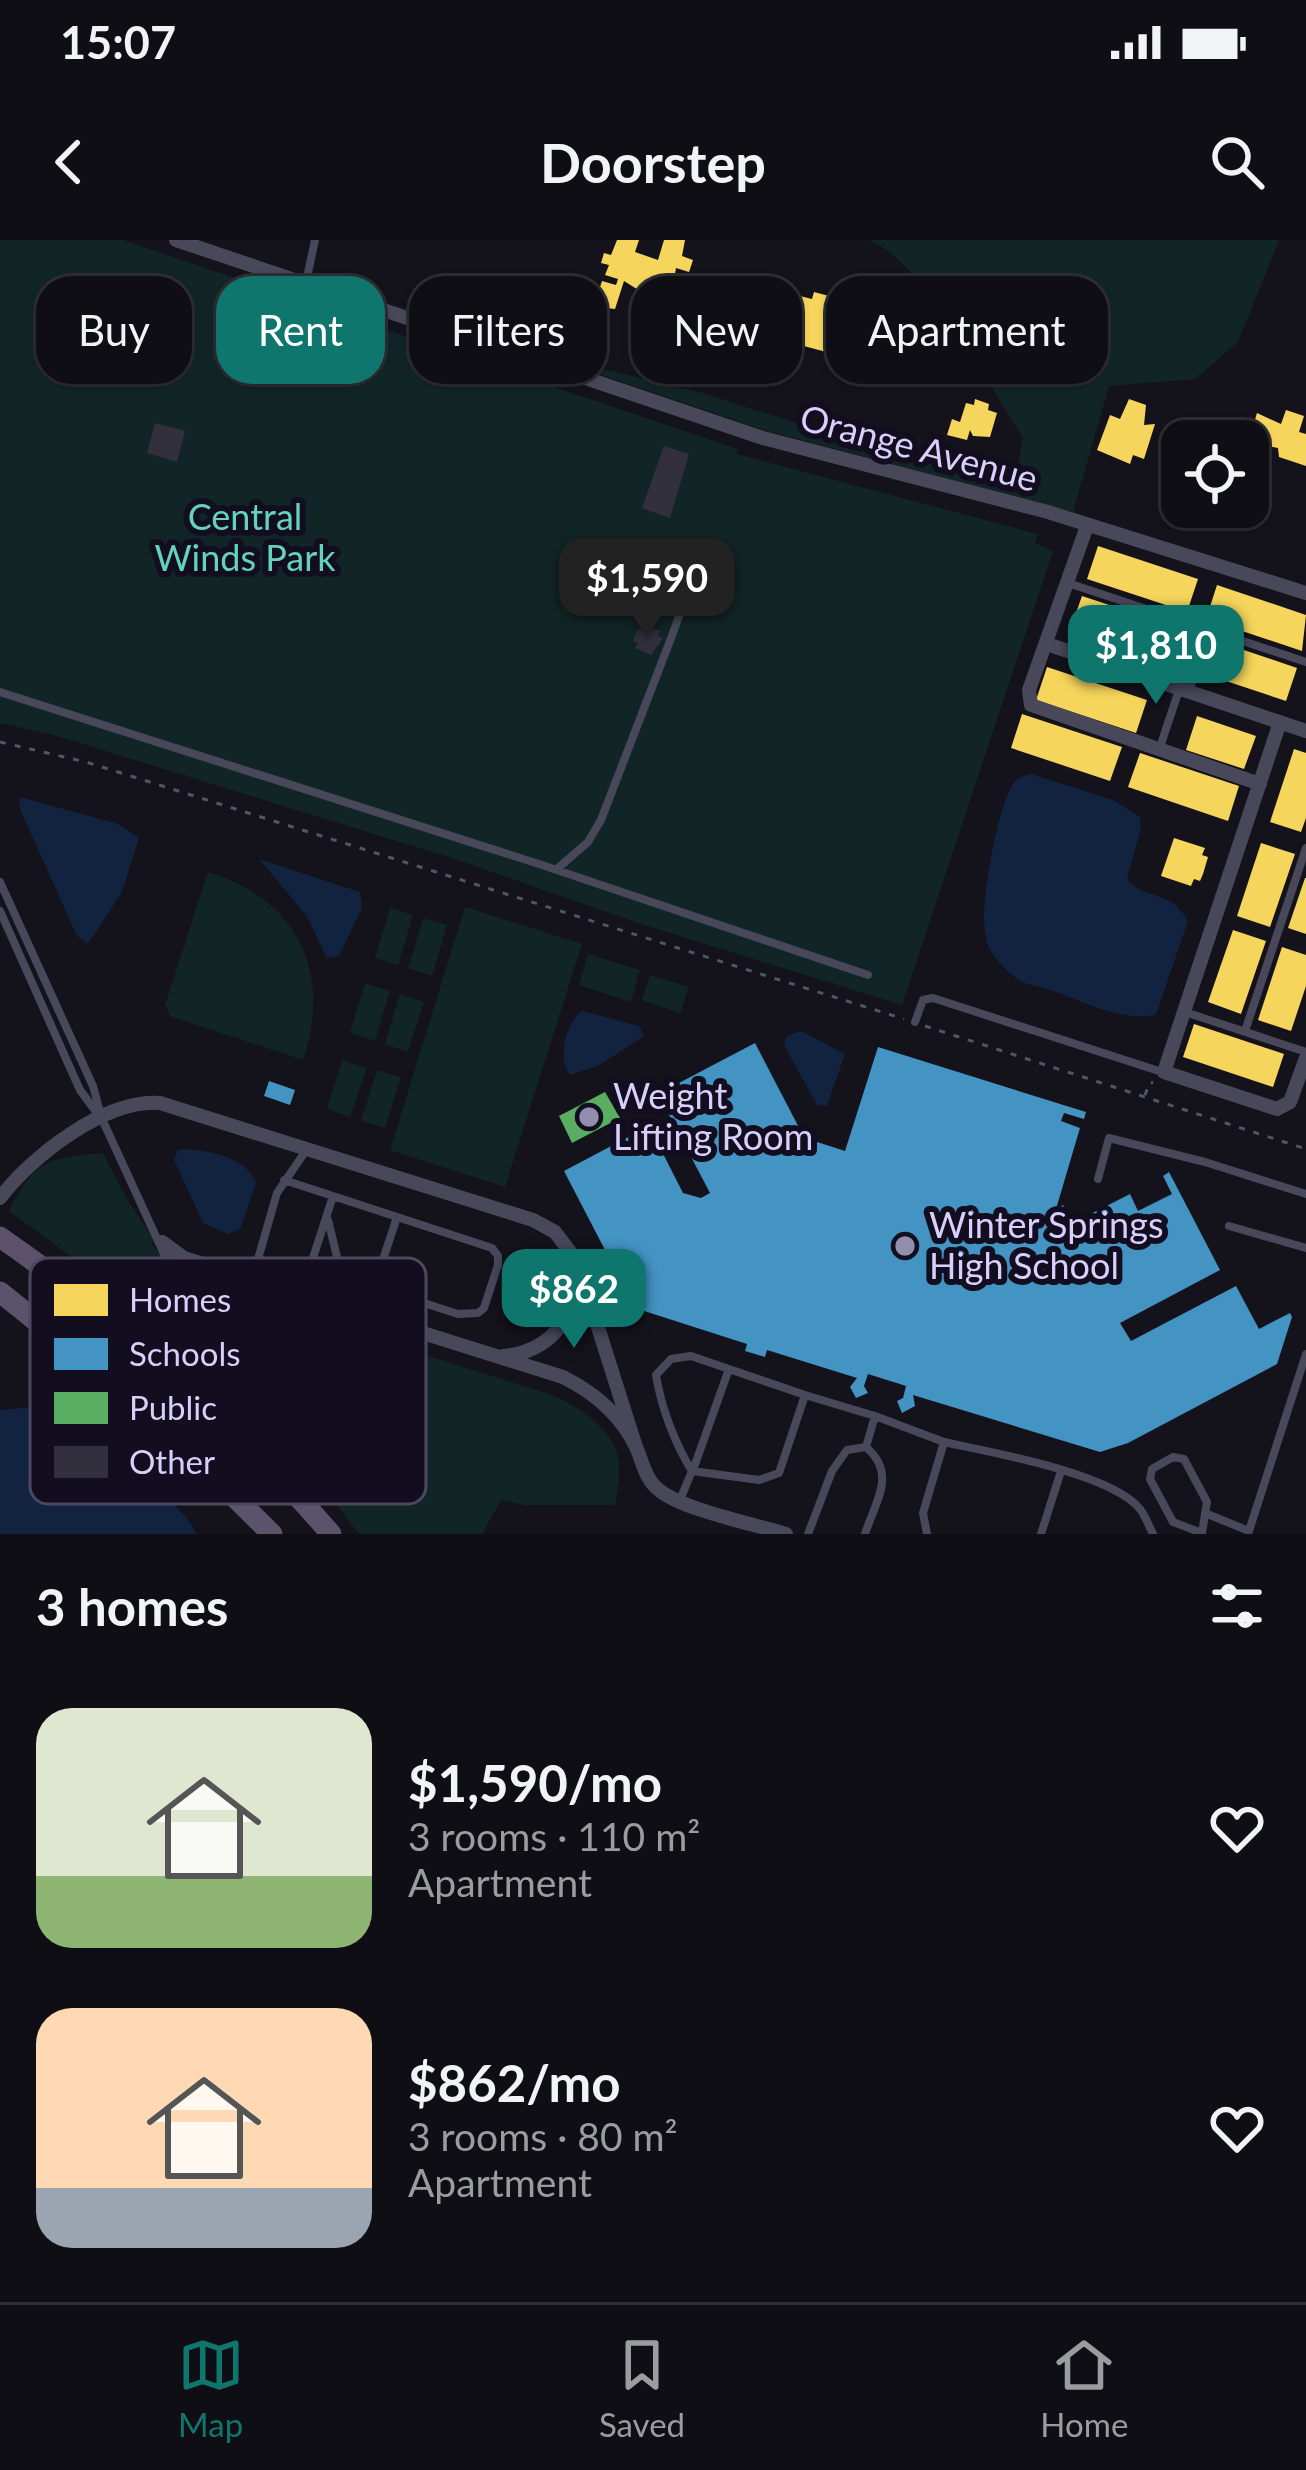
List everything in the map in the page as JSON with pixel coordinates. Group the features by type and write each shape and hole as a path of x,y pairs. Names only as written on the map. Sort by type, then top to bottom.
{"main road":[{"path":"0,1237 30,1259"},
{"path":"0,1292 30,1316"},
{"path":"242,1504 272,1534"},
{"path":"304,1504 331,1534"}],"street":[{"name":"Orange Avenue","path":"176,240 285,276"},
{"name":"Orange Avenue","path":"385,311 655,406 1087,526 1306,593"},
{"path":"1087,526 1028,694 1033,708 1260,784"},
{"path":"1048,644 1306,731"},
{"path":"1280,722 1184,1011 1166,1080 1277,1109 1290,1102 1306,1055"},
{"path":"0,1198 47,1149 139,1101 160,1102 533,1220 569,1246 636,1447 658,1490 786,1534"},
{"path":"162,1242 184,1258"},
{"path":"498,1357 538,1348 554,1336 567,1319 581,1272"},
{"path":"426,1334 563,1377 588,1390 612,1412 636,1447"}],"lane":[{"path":"307,276 315,240"},
{"path":"556,870 588,842 601,820 673,634 691,562"},
{"path":"1068,583 1306,662"},
{"path":"1159,751 1209,629"},
{"path":"0,692 868,975"},
{"path":"1245,1031 1306,848"},
{"path":"0,882 92,1086 102,1119 169,1258"},
{"path":"0,911 80,1090 102,1119"},
{"path":"915,1022 923,1000 933,998 1166,1080"},
{"path":"1184,1011 1306,1055"},
{"path":"1098,1179 1109,1138 1306,1194"},
{"path":"259,1258 284,1180 308,1148"},
{"path":"284,1180 492,1248 498,1256 484,1308 478,1313 458,1314 426,1304"},
{"path":"313,1258 333,1196"},
{"path":"327,1216 337,1258"},
{"path":"382,1258 397,1217"},
{"path":"1229,1226 1306,1248"},
{"path":"1205,1513 1249,1532 1306,1354"},
{"path":"692,1471 682,1455 656,1375 671,1359 691,1355 944,1442 1100,1484 1139,1506 1153,1534"},
{"path":"680,1501 729,1369"},
{"path":"692,1471 759,1480 779,1473 805,1395"},
{"path":"866,1447 874,1416"},
{"path":"927,1534 922,1513 944,1442"},
{"path":"808,1534 832,1471 847,1450 866,1447"},
{"path":"866,1447 880,1460 885,1474 866,1534"},
{"path":"1173,1457 1184,1459 1207,1502 1202,1533 1173,1522 1150,1479 1152,1469 1173,1457"},
{"path":"1041,1534 1061,1471"}],"path":[{"path":"0,742 86,762 1306,1149"},
{"path":"1145,1095 1150,1082 1166,1080"}],"green space":[{"name":"Central Winds Park","path":"0,240 123,240 229,276 216,276 216,384 385,384 385,329 409,337 409,384 546,384 737,449 737,454 1038,534 1035,543 1053,551 902,1005 638,923 455,859 57,736 0,723"},
{"path":"867,240 1279,240 1238,342 1195,379 1109,386 1073,512 764,430 607,377 607,370 631,376 631,384 666,384 703,393 876,449 938,462 1013,490 1023,438 990,384 1108,384 1108,276 913,276 887,250"},
{"path":"208,872 265,900 300,943 310,969 313,997 303,1060 170,1016 165,1005"},
{"path":"465,907 582,944 505,1187 390,1150"},
{"path":"390,908 413,915 398,965 375,958"},
{"path":"423,918 447,925 432,976 408,968"},
{"path":"588,954 640,970 631,1002 579,985"},
{"path":"650,975 689,987 680,1013 642,1000"},
{"path":"365,983 390,991 375,1041 350,1033"},
{"path":"400,994 424,1002 408,1052 385,1044"},
{"path":"342,1060 367,1068 350,1117 327,1109"},
{"path":"377,1070 401,1077 385,1128 361,1121"},
{"path":"103,1153 164,1258 71,1258 9,1211 36,1171 68,1157"},
{"path":"426,1355 552,1395 585,1414 605,1432 617,1453 615,1505 524,1505 501,1500 482,1534 359,1534 336,1504 426,1504"}],"water":[{"path":"1031,774 1113,800 1140,817 1127,879 1174,904 1188,921 1156,1015 1115,1013 1024,982 1003,967 989,948 984,911 999,821 1012,786"},
{"path":"20,797 118,824 139,838 122,892 88,944 77,936 19,807"},
{"path":"259,859 360,892 362,908 339,956 327,958 306,915"},
{"path":"582,1011 639,1026 644,1036 598,1066 570,1075 564,1059 565,1041"},
{"path":"801,1031 845,1054 827,1106 817,1105 784,1045 787,1036"},
{"path":"178,1150 227,1157 251,1174 256,1183 240,1229 228,1234 203,1223 174,1160"},
{"path":"30,1407 30,1504 173,1504 197,1534 0,1534 0,1410"}],"building: Homes":[{"path":"617,240 639,240 635,252 658,260 664,240 685,240 682,256 693,260 689,272 676,268 675,274 681,276 631,276 631,285 624,281 615,309 607,308 607,282 616,285 618,279 605,275 609,265 601,263 604,253 611,255"},
{"path":"814,292 826,295 826,352 802,346 802,296 812,299"},
{"path":"975,399 997,413 990,437 973,436 970,430 967,440 947,435 952,419 960,422 966,403 974,405"},
{"path":"1129,399 1146,405 1144,425 1155,424 1144,459 1133,455 1130,464 1097,450 1110,415 1120,419"},
{"path":"1286,410 1304,416 1299,432 1306,434 1306,466 1279,457 1278,448 1269,446 1269,420 1255,420 1257,413 1281,424"},
{"path":"1098,546 1198,579 1187,612 1087,579"},
{"path":"1217,585 1306,615 1302,651 1206,619"},
{"path":"1082,596 1185,630 1173,665 1070,630"},
{"path":"1238,648 1297,668 1286,701 1226,681"},
{"path":"1047,667 1147,700 1136,733 1036,700"},
{"path":"1022,714 1122,747 1110,781 1011,748"},
{"path":"1197,716 1256,736 1244,769 1186,750"},
{"path":"1294,749 1306,753 1306,818 1301,832 1270,822"},
{"path":"1140,753 1239,786 1228,821 1128,787"},
{"path":"1174,838 1205,848 1202,855 1208,857 1203,874 1191,886 1161,876"},
{"path":"1261,843 1295,854 1270,927 1237,916"},
{"path":"1306,878 1306,934 1288,928"},
{"path":"1233,930 1266,941 1241,1014 1208,1002"},
{"path":"1282,947 1306,955 1306,986 1291,1031 1258,1020"},
{"path":"1194,1024 1284,1054 1273,1087 1183,1057"}],"building: Schools":[{"name":"Winter Springs High School","path":"755,1043 807,1143 811,1140 845,1151 878,1047 1086,1112 1084,1119 1064,1113 1061,1121 1080,1128 1056,1209 1063,1205 1073,1223 1130,1194 1138,1211 1172,1194 1163,1176 1169,1172 1220,1270 1120,1323 1131,1341 1236,1286 1259,1329 1290,1313 1277,1364 1128,1443 1100,1452 913,1395 915,1406 902,1413 897,1401 903,1398 906,1386 868,1374 864,1386 868,1393 856,1398 850,1387 857,1378 767,1350 765,1357 745,1351 747,1344 641,1310 631,1300 564,1171 649,1126 683,1193 701,1198 710,1193 658,1094"},
{"path":"269,1081 295,1090 290,1105 264,1096"}],"building: Public":[{"name":"Weight Lifting Room","path":"605,1092 620,1118 572,1143 559,1116"}],"building: Other":[{"path":"155,423 185,431 177,462 147,453"},
{"path":"664,446 689,454 670,518 642,508"},
{"path":"645,625 660,631 658,636 663,638 651,655 635,648 638,643 633,641 638,628 643,630"}],"place":[{"name":"Weight Lifting Room","path":"589,1117"},
{"name":"Winter Springs High School","path":"905,1246"}]}
